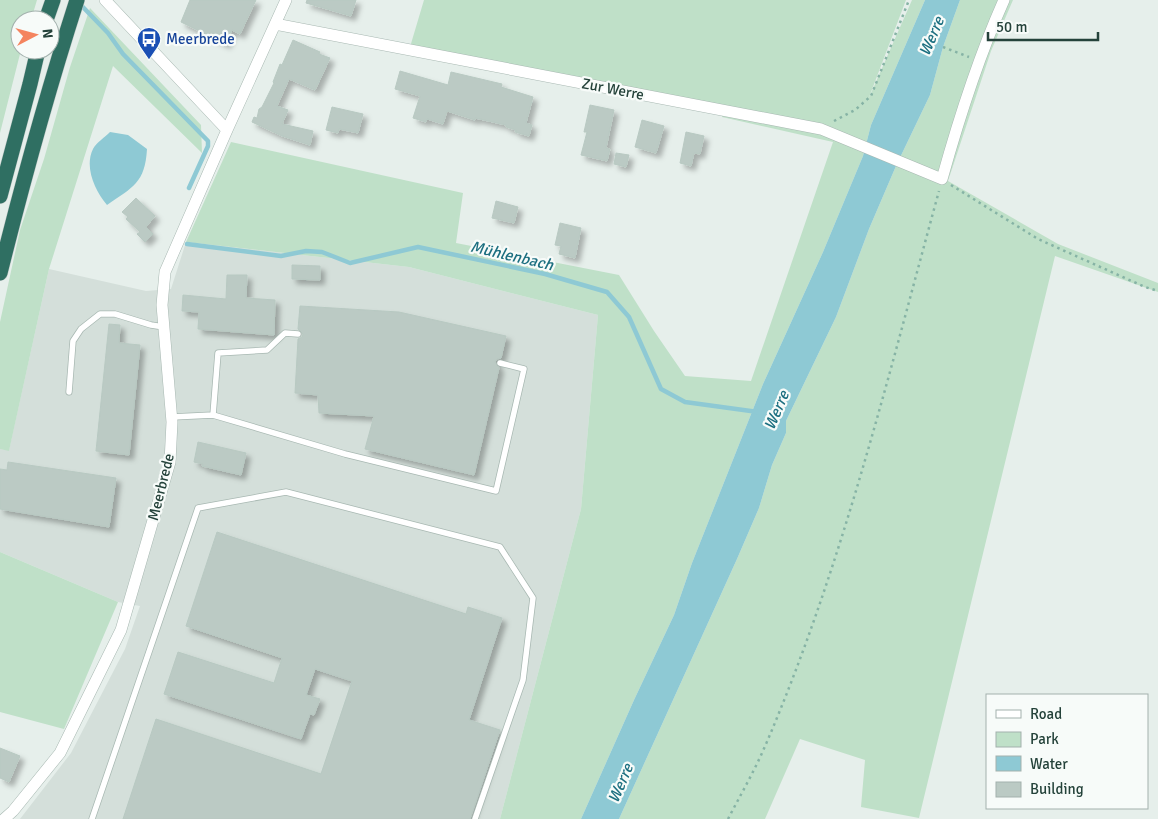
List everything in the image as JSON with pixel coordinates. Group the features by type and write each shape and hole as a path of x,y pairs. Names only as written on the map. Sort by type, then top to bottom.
{"highway":[{"path":"0,273 23,182 59,55 78,0"},
{"path":"0,196 35,60"}],"street":[{"path":"105,0 227,130"},
{"name":"Meerbrede","path":"4,819 13,811 60,753 121,630 170,462 172,417 162,305 165,272 286,0"},
{"path":"942,179 958,121 992,26 1004,0"},
{"name":"Zur Werre","path":"275,24 821,129 942,179"}],"lane":[{"path":"69,392 73,341 80,329 100,314 115,314 151,326 164,327"},
{"path":"213,415 218,353 267,350 285,333 298,334"},
{"path":"172,417 213,415 345,454 496,491 524,369 500,363"},
{"path":"92,819 198,508 286,492 500,547 533,598 524,680 475,819"}],"path":[{"path":"821,129 855,110 871,96 910,0"},
{"path":"943,47 963,55"},
{"path":"728,819 765,746 808,637 876,423 942,179 1038,239 1158,291"}],"shaded area":[{"path":"186,242 409,267 598,315 581,509 500,819 20,819 71,753 125,649 140,606 118,602 0,552 0,449 9,450 49,269 146,291 171,289"}],"green space":[{"path":"0,0 37,0 34,10 10,10 10,60 18,60 0,133"},
{"path":"424,0 906,0 868,100 912,0 925,0 871,125 863,156 823,252 763,384 692,563 674,615 581,819 500,819 581,509 598,315 409,267 186,242 231,142 463,193 456,243 619,275 685,376 751,381 833,142 722,117 724,108 410,47"},
{"path":"960,0 1013,0 991,51 948,181 1058,244 1158,283 1158,292 1055,256 919,818 861,807 865,760 800,739 765,819 619,819 759,508 772,465 786,433 786,421 836,317 869,229 896,166 930,95 943,47"},
{"path":"90,8 201,125 202,153 113,66 49,269 9,451 0,449 0,322 20,230 44,159 70,67"},
{"path":"0,552 118,602 64,729 0,712"}],"water":[{"name":"Werre","path":"925,0 960,0 943,47 930,95 896,166 869,229 836,317 786,421 786,433 772,465 759,508 619,819 581,819 674,615 692,563 763,384 823,252 863,156 871,125"},
{"path":"110,132 128,135 147,149 144,170 136,183 107,205 95,186 90,171 90,163 94,147"}],"building":[{"path":"190,0 256,0 240,34 232,30 226,44 181,22"},
{"path":"307,0 356,0 351,16 306,3"},
{"path":"293,40 330,58 315,90 289,79 277,106 288,110 282,124 313,131 310,145 282,136 252,122 254,117 257,118 259,109 262,107 274,83 280,64 282,65"},
{"path":"400,71 448,85 451,72 502,84 501,87 533,97 526,123 532,125 529,136 515,132 516,130 506,127 506,125 475,118 475,120 447,111 443,124 427,119 426,122 413,118 420,96 395,89"},
{"path":"590,105 614,110 606,148 610,149 607,161 581,155 587,132 584,132"},
{"path":"332,107 363,114 358,133 339,129 338,133 326,130"},
{"path":"642,120 664,126 656,153 635,147"},
{"path":"686,132 704,136 700,154 694,153 691,166 680,163"},
{"path":"616,153 629,155 626,167 614,164"},
{"path":"136,198 155,216 146,227 153,234 145,242 137,234 140,232 126,219 128,217 122,212"},
{"path":"496,201 518,207 514,223 492,218"},
{"path":"560,223 581,228 575,258 559,254 561,246 555,245"},
{"path":"292,265 320,266 320,280 292,279"},
{"path":"227,275 247,275 246,298 275,300 274,335 198,329 199,312 182,311 183,295 226,299"},
{"path":"300,306 399,312 506,336 501,358 495,362 499,368 474,475 365,449 374,416 319,413 318,395 295,393 298,339 303,334 298,329"},
{"path":"109,324 120,325 119,343 140,345 129,455 96,451"},
{"path":"198,442 246,453 241,475 202,466 203,464 194,462"},
{"path":"8,462 116,478 109,527 0,509 0,469 7,470"},
{"path":"217,532 466,614 468,607 502,618 469,720 500,730 470,819 123,819 156,719 321,774 352,681 315,669 306,695 320,699 314,715 310,714 301,739 164,694 178,652 274,683 282,658 186,626"},
{"path":"0,748 20,756 9,782 0,778"}],"waterway":[{"name":"Mühlenbach","path":"79,3 108,33 123,54 208,141 208,146 189,188"},
{"name":"Mühlenbach","path":"187,244 281,256 306,251 322,252 350,263 418,247 545,274 607,292 629,317 661,389 685,402 758,412"}],"place":[{"name":"Meerbrede","path":"149,60"}]}
